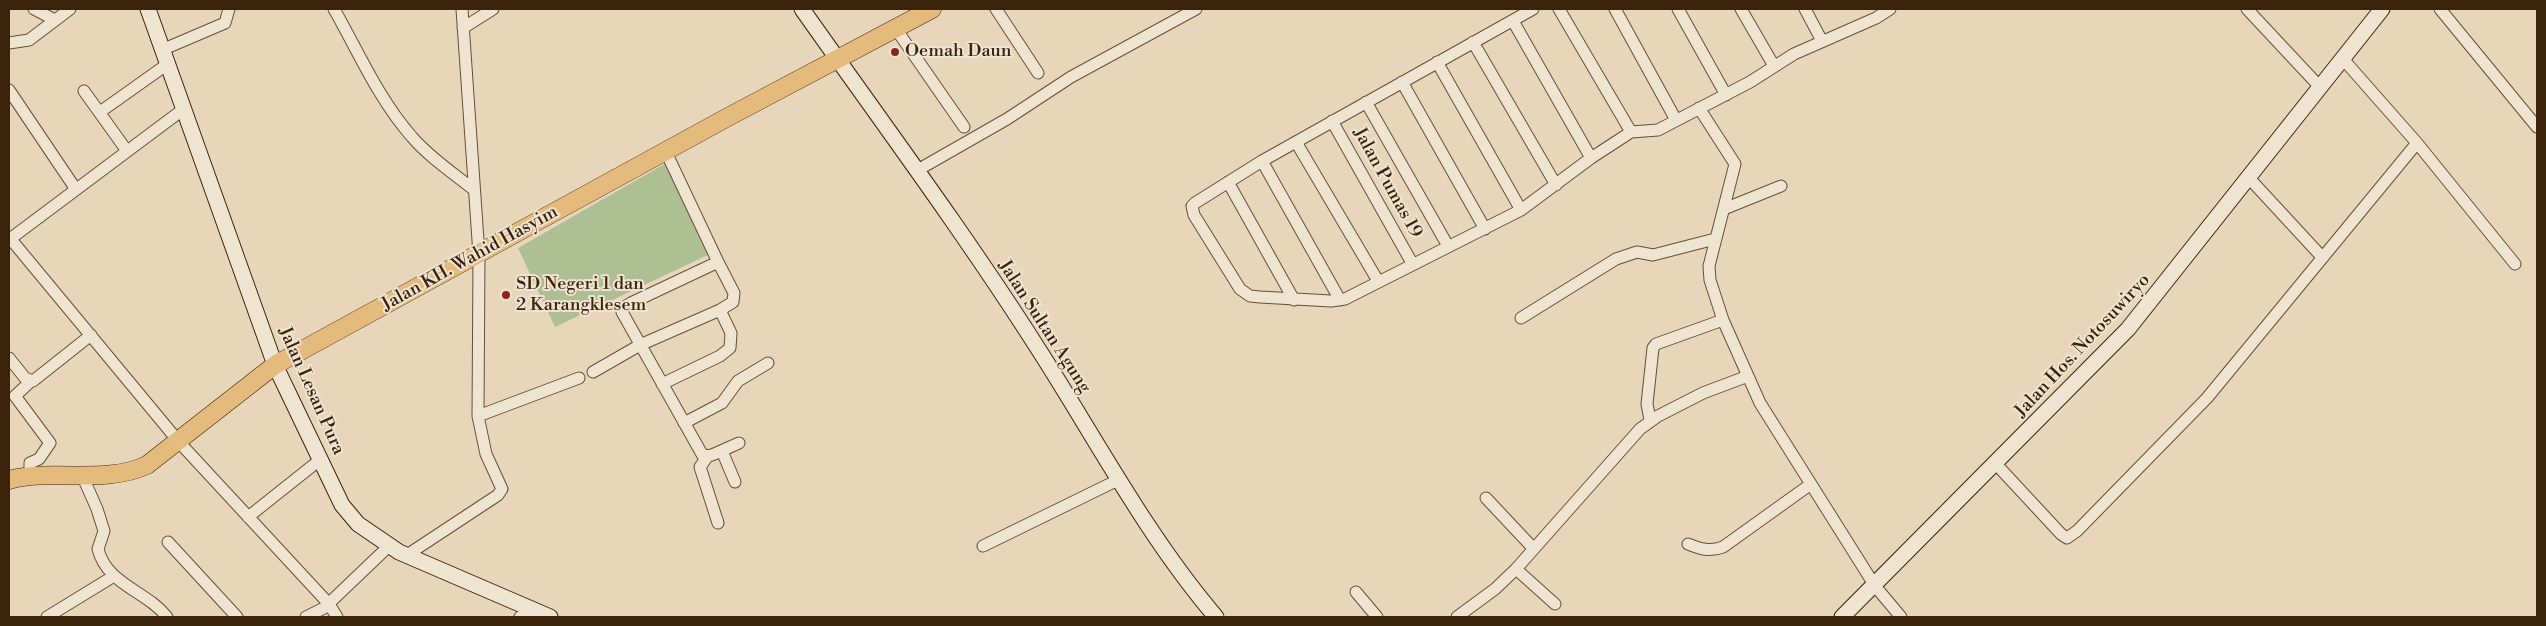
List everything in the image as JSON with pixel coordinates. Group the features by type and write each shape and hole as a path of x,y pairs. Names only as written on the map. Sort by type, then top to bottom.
{"main road":[{"name":"Jalan KH. Wahid Hasyim","path":"9,480 30,476 134,471 147,465 179,442 275,365 932,9"}],"street":[{"path":"9,43 29,40 53,19 70,9"},
{"name":"Jalan Lesan Pura","path":"148,9 185,108 275,365 337,496 347,513 358,524 389,546 526,614 550,617"},
{"path":"100,112 166,56 225,23 229,9"},
{"path":"334,9 388,103 406,130 420,145 473,189"},
{"path":"407,555 501,492 502,488 486,454 478,416 479,255 462,9"},
{"path":"463,28 493,9"},
{"name":"Jalan Sultan Agung","path":"802,9 1037,346 1191,588 1216,617"},
{"path":"996,9 1038,72"},
{"path":"916,171 1007,118 1071,77 1196,9"},
{"path":"1533,9 1262,161 1195,203 1192,206 1194,215 1236,284 1250,296 1294,300 1340,300 1521,210 1591,158 1631,132 1654,131 1726,94 1822,40 1874,14 1890,9"},
{"path":"1559,9 1631,132"},
{"path":"1615,9 1676,120"},
{"path":"1678,9 1726,94"},
{"path":"1741,9 1774,66"},
{"path":"1804,9 1822,40"},
{"path":"2247,9 2319,86"},
{"name":"Jalan Hos. Notosuwiryo","path":"1842,617 2128,330 2249,178 2319,86 2382,9"},
{"path":"2440,9 2537,127"},
{"path":"38,11 53,19"},
{"path":"1513,20 1591,158"},
{"path":"896,29 964,127"},
{"path":"1473,42 1556,185"},
{"path":"2343,59 2417,143 2514,264"},
{"path":"1437,62 1521,210"},
{"path":"1402,82 1485,229"},
{"path":"9,90 13,104 75,188"},
{"path":"84,91 127,151"},
{"path":"1366,102 1448,246"},
{"path":"185,108 9,238 179,442 329,604 336,617"},
{"path":"1699,108 1735,164 1724,209 1714,239 1709,273 1723,320 1760,403 1875,586 1900,617"},
{"name":"Jalan Pumas 19","path":"1332,121 1412,263"},
{"path":"1296,142 1378,281"},
{"path":"1996,464 2061,534 2067,538 2077,531 2207,398 2417,143"},
{"path":"594,372 640,345 720,310 733,302 734,298 718,262 666,152"},
{"path":"1262,161 1340,300"},
{"path":"2249,178 2322,257"},
{"path":"1228,182 1294,300"},
{"path":"1724,209 1782,186"},
{"path":"1521,318 1616,259 1637,252 1653,255 1714,239"},
{"path":"707,457 700,452 623,316 623,308 718,262"},
{"path":"662,384 720,356 730,348 731,333 720,310"},
{"path":"1650,420 1647,404 1653,348 1656,344 1723,320"},
{"path":"30,476 30,463 39,459 50,443 15,396 30,382 46,372 91,335"},
{"path":"9,358 21,375 30,382"},
{"path":"684,423 722,403 738,381 768,363"},
{"path":"1456,617 1494,589 1516,569 1650,420 1704,393 1748,376"},
{"path":"478,416 579,378"},
{"path":"718,523 700,467 707,457 739,443"},
{"path":"722,451 734,482"},
{"path":"248,517 321,459"},
{"path":"82,475 97,509 104,531 98,544 99,555 114,576 156,606 167,617"},
{"path":"983,546 1120,479"},
{"path":"1688,544 1702,549 1713,550 1723,547 1811,484"},
{"path":"1486,498 1533,548"},
{"path":"168,542 237,617"},
{"path":"306,617 329,604 389,546"},
{"path":"1516,569 1555,604"},
{"path":"47,617 114,576"},
{"path":"1356,592 1377,617"}],"green space":[{"path":"668,162 708,255 555,327 518,248"}],"place":[{"name":"Oemah Daun","path":"895,52"},
{"name":"SD Negeri 1 dan 2 Karangklesem","path":"506,295"}]}
